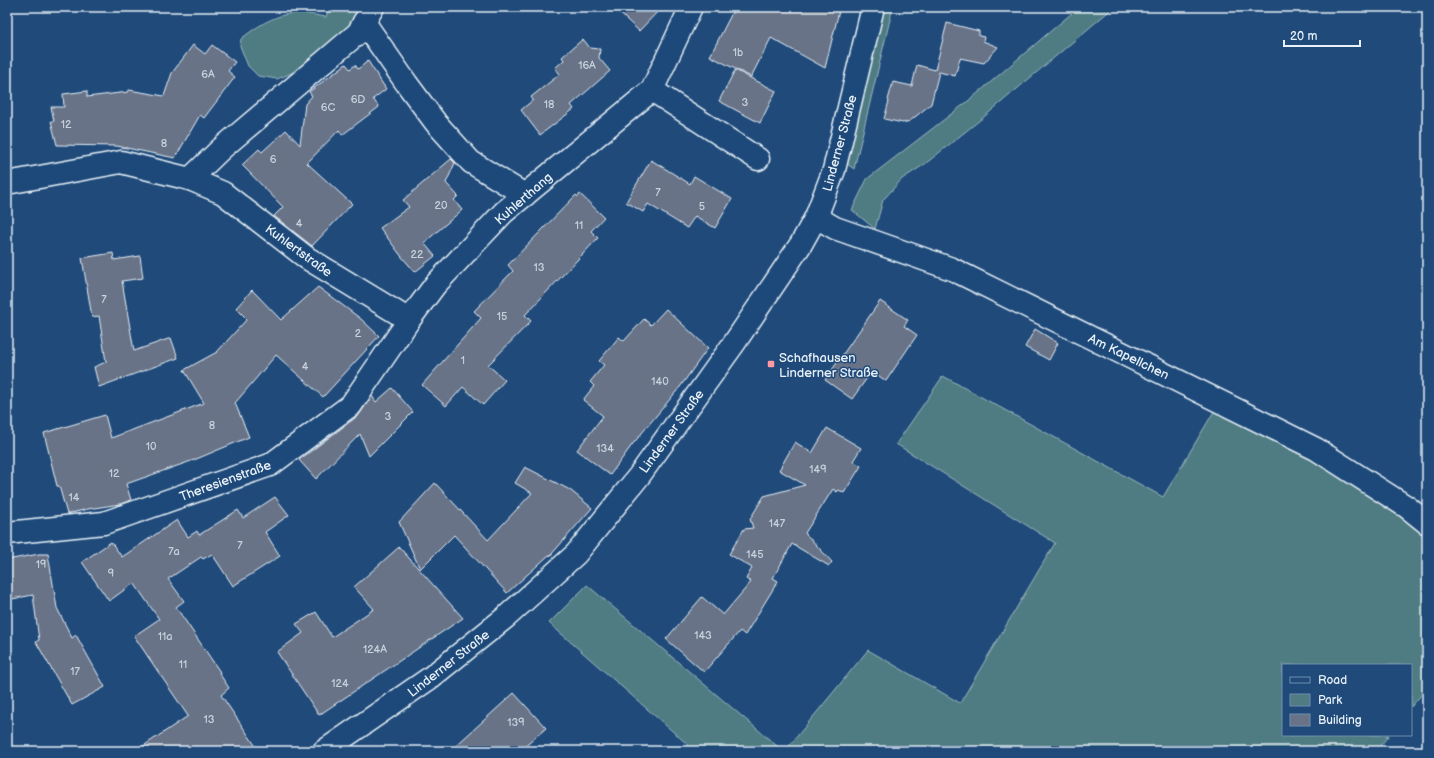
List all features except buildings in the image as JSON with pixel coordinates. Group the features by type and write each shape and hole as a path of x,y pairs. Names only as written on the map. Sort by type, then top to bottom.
{"street":[{"name":"Kuhlerthang","path":"409,320 435,285 504,212 652,90 691,7"},
{"name":"Linderner Straße","path":"324,751 430,678 506,617 576,554 639,476 736,342 801,244 816,217 834,170 873,7"},
{"path":"190,179 221,149 358,33 368,15"},
{"path":"368,15 406,84 436,123 471,162 525,195"},
{"path":"652,90 758,159"},
{"name":"Kuhlertstraße","path":"7,183 121,162 190,179 223,192 307,258 409,320"},
{"name":"Am Kapellchen","path":"816,217 835,228 952,269 1316,449 1407,507 1427,523"},
{"name":"Theresienstraße","path":"7,532 104,523 270,465 351,405 409,320"}],"green space":[{"path":"329,7 364,7 343,35 304,68 277,79 258,76 248,66 240,46 241,39 247,34 268,21 283,15 302,13 326,17"},
{"path":"884,7 893,7 854,169 847,164"},
{"path":"1079,7 1114,7 985,116 925,164 902,179 883,200 875,229 852,210 867,179 972,98"},
{"path":"943,376 1163,497 1216,408 1355,483 1427,533 1427,688 1412,706 1412,664 1282,664 1282,736 1388,736 1376,751 785,751 868,650 960,703 1055,543 896,444"},
{"path":"587,585 783,751 695,751 549,623"}],"place":[{"name":"Schafhausen Linderner Straße","path":"771,364"}]}
